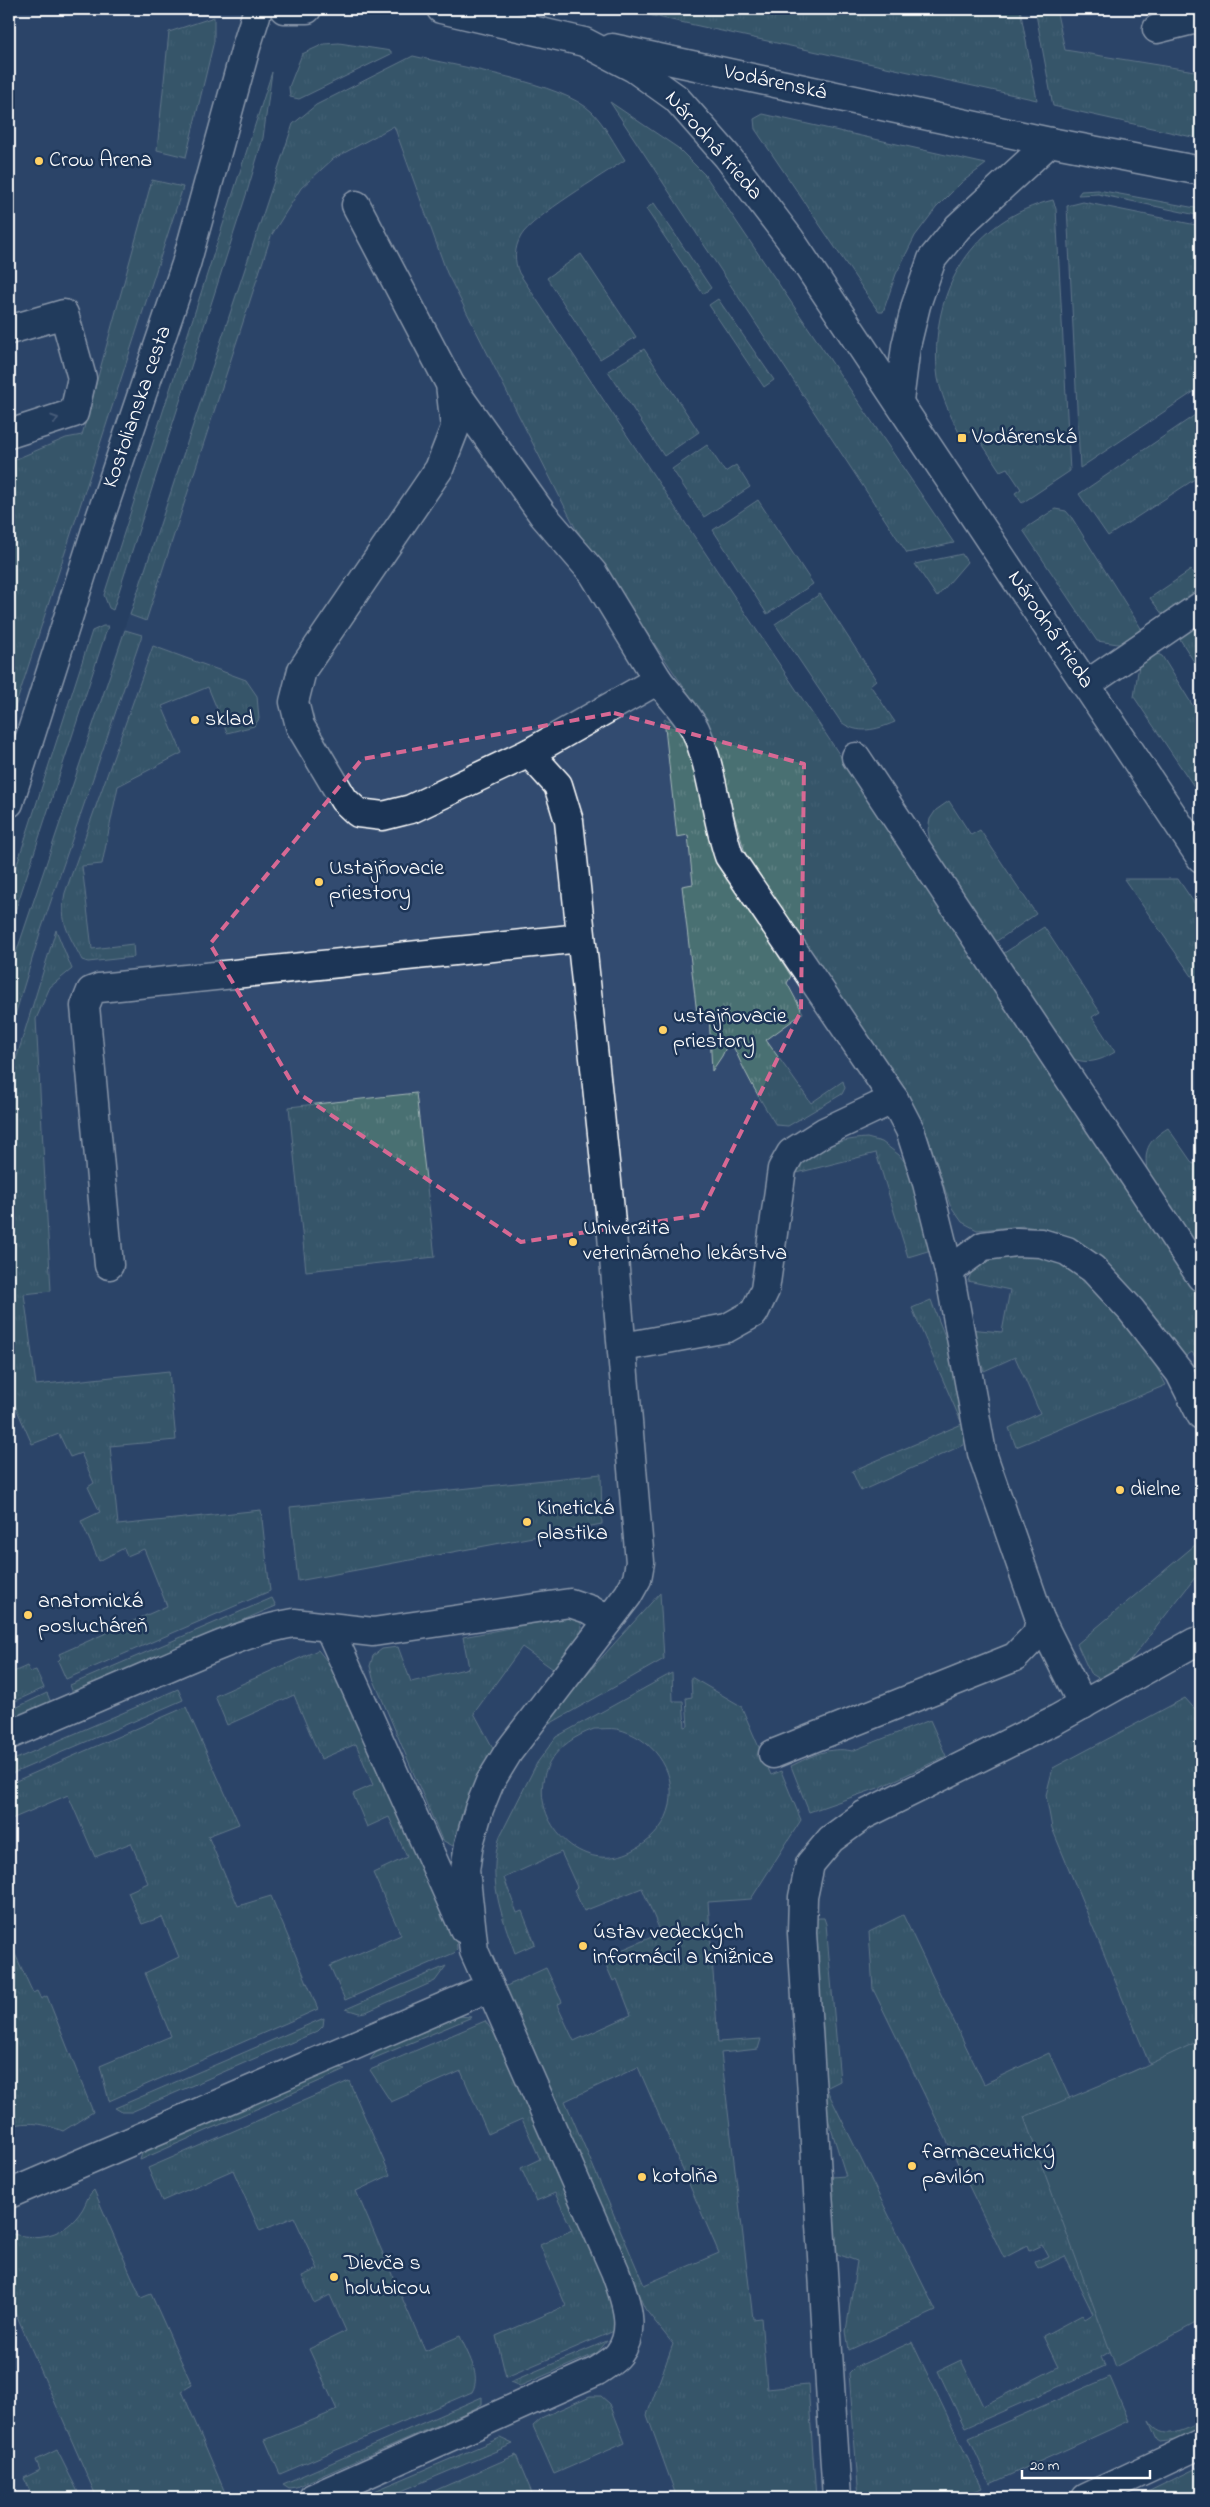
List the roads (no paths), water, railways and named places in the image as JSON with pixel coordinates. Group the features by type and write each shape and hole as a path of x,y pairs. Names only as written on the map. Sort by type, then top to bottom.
{"street":[{"name":"Kostolianska cesta","path":"9,803 97,527 186,264 258,9"},
{"path":"284,9 308,9"},
{"name":"Národná trieda","path":"441,9 584,42 634,68 676,98 727,156 790,239 1201,858"},
{"path":"1158,29 1201,18"},
{"name":"Vodárenská","path":"584,42 1050,142 1201,171"},
{"path":"899,401 906,346 916,304 932,259 958,227 1050,142"},
{"path":"356,205 450,384 543,515 593,573 658,680 694,728 711,779 720,830 729,856 894,1098 913,1139 927,1183 949,1272 982,1453 1040,1619 1083,1705"},
{"path":"9,330 64,314 82,378 74,413 9,434"},
{"path":"450,384 455,428 439,469 302,670 294,702 300,726 344,800 358,813 383,816 411,809 529,753 658,680"},
{"path":"1086,684 1201,606"},
{"path":"474,1951 466,1870 469,1844 479,1809 490,1782 509,1751 633,1587 637,1579 640,1562 624,1347 569,821 558,785 529,753"},
{"path":"856,757 1201,1277"},
{"path":"109,1265 85,1006 91,992 99,988 581,938"},
{"path":"624,1347 727,1328 754,1313 765,1290 782,1169 791,1153 824,1132 894,1098"},
{"path":"949,1272 983,1246 1016,1242 1041,1243 1067,1251 1093,1269 1131,1310 1180,1373 1201,1415"},
{"path":"9,1735 254,1632 294,1623 373,1632 570,1603 591,1610 608,1621"},
{"path":"774,1754 1015,1657 1037,1634 1040,1619"},
{"path":"313,2498 597,2371 619,2354 627,2334 629,2314 616,2271 329,1628"},
{"path":"837,2498 802,1933 803,1898 810,1864 831,1839 864,1815 1083,1705 1195,1642"},
{"path":"9,2194 490,1988"},
{"path":"1086,2498 1201,2444"}],"place":[{"name":"Crow Arena","path":"39,161"},
{"name":"Vodárenská","path":"962,438"},
{"name":"sklad","path":"195,720"},
{"name":"Ustajňovacie priestory","path":"319,882"},
{"name":"ustajňovacie priestory","path":"663,1030"},
{"name":"Univerzita veterinárneho lekárstva","path":"573,1242"},
{"name":"dielne","path":"1120,1490"},
{"name":"Kinetická plastika","path":"527,1522"},
{"name":"anatomická poslucháreň","path":"28,1615"},
{"name":"ústav vedeckých informáciĺ a knižnica","path":"583,1946"},
{"name":"farmaceutický pavilón","path":"912,2166"},
{"name":"kotolňa","path":"642,2177"},
{"name":"Dievča s holubicou","path":"334,2277"}]}
